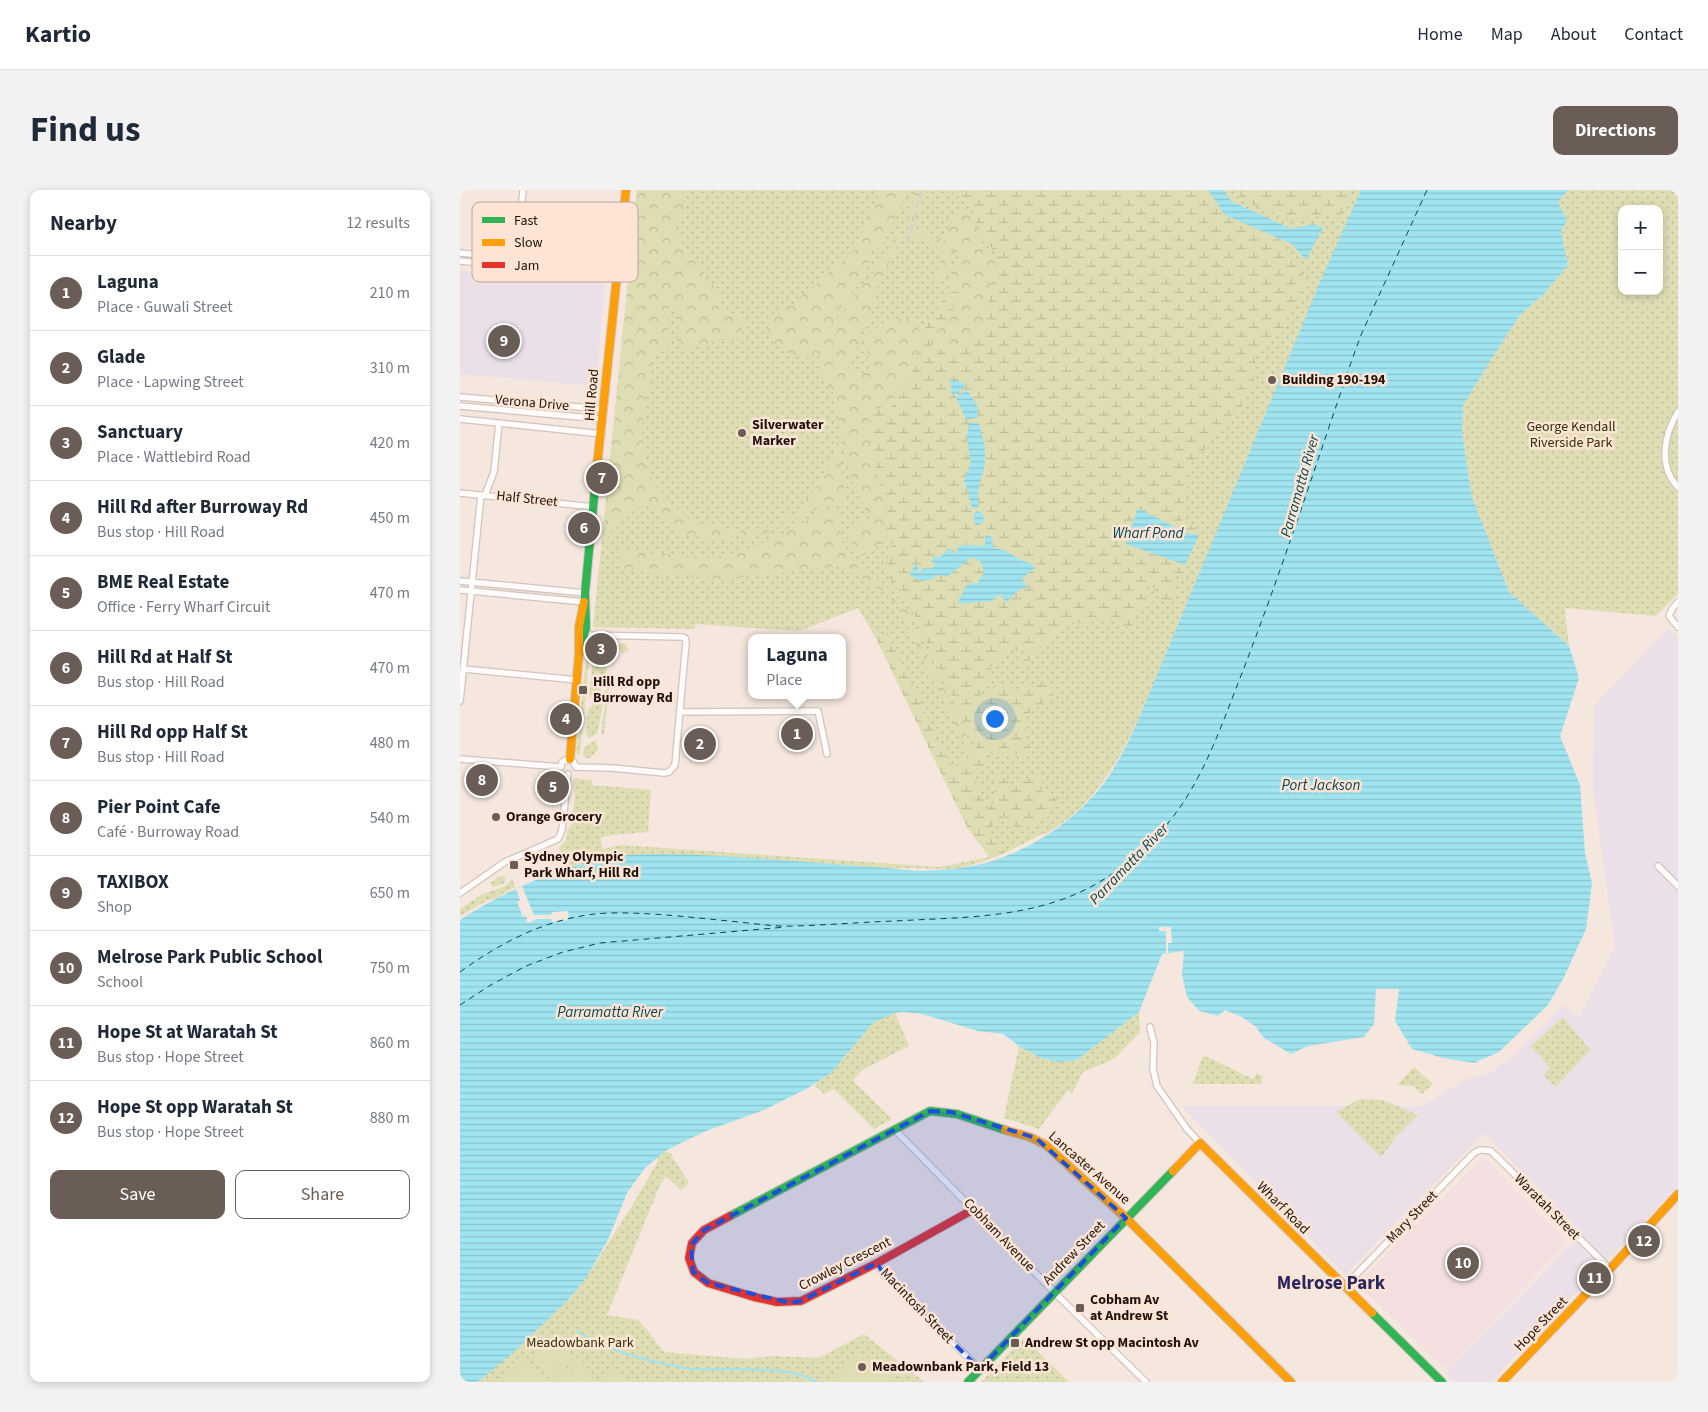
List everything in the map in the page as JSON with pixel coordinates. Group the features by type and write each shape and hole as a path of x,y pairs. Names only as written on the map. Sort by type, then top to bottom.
{"street":[{"name":"Hill Road","path":"570,759 579,653 577,642 580,612 585,593 616,282"},
{"name":"Verona Drive","path":"460,397 603,409"},
{"path":"500,410 501,400"},
{"name":"Verona Drive","path":"460,406 602,419"},
{"path":"1678,412 1671,423 1666,438 1665,454 1672,482 1678,487"},
{"name":"Verona Drive","path":"460,418 602,434"},
{"path":"460,702 483,495 494,472 500,423"},
{"name":"Half Street","path":"460,493 594,507"},
{"path":"460,581 585,593"},
{"path":"460,590 584,602"},
{"name":"Hill Road","path":"579,653 584,643 585,635 586,613 584,602"},
{"path":"1678,602 1669,612 1670,620 1678,627"},
{"path":"576,766 670,772 675,765 686,642 686,638 682,637 585,635"},
{"path":"463,669 576,680"},
{"path":"680,712 818,711 827,754"},
{"path":"460,759 553,768 560,767"},
{"path":"560,767 562,762 570,759 576,766"},
{"path":"560,767 563,772 568,774 573,773 576,766"},
{"path":"460,894 505,862 558,838 562,830 568,774"},
{"path":"1658,866 1678,886"},
{"name":"Wharf Road","path":"1150,1027 1154,1043 1153,1069 1157,1086 1187,1129 1344,1287 1442,1382"},
{"name":"Lancaster Avenue","path":"693,1272 689,1254 691,1244 696,1236 704,1230 930,1111 941,1110 1036,1138 1046,1145 1126,1218 1291,1382"},
{"name":"Cobham Avenue","path":"895,1130 1146,1382"},
{"name":"Andrew Street","path":"968,1382 1200,1143"},
{"name":"Mary Street","path":"1344,1287 1471,1156 1481,1149"},
{"name":"Waratah Street","path":"1481,1149 1491,1151 1610,1269"},
{"name":"Hope Street","path":"1502,1382 1610,1269 1678,1194"},
{"name":"Crowley Crescent","path":"693,1272 699,1279 708,1283 775,1302 790,1303 801,1301 877,1263 974,1209"},
{"name":"Macintosh Street","path":"877,1263 884,1275 980,1369"}],"highlighted area":[{"path":"930,1111 951,1112 1036,1138 1126,1218 980,1369 884,1275 877,1263 801,1301 790,1303 708,1283 693,1272 691,1245 704,1230"}],"shaded area":[{"path":"460,270 472,271 472,282 605,283 596,386 460,374"},
{"path":"1668,628 1678,637 1678,1186 1491,1382 1455,1382 1446,1373 1582,1233 1484,1133 1345,1275 1182,1106 1423,1106 1466,1079 1490,1074 1503,1062 1505,1064 1563,1005 1578,1019 1615,947 1593,788 1594,706"},
{"path":"1483,1157 1567,1242 1447,1370 1357,1284"}],"green space":[{"path":"637,190 1362,190 1140,716 1122,751 1102,783 1090,798 1061,824 1044,835 1044,833 998,856 974,864 949,869 597,861 567,870 559,848 566,840 568,829 572,824 575,793 573,786 574,778 592,780 592,785 651,790 648,832 600,838 603,849 621,845 939,867 989,857 967,827 876,638 858,608 799,631 695,624 695,629 593,627 628,282 638,282 638,202 636,202"},
{"path":"637,190 683,190 683,214 674,220 674,232 706,279 724,297 714,310 746,316 740,338 729,338 684,350 677,340 679,331 672,304 667,304 670,347 661,352 656,351 643,416 642,434 645,461 652,481 671,503 692,521 736,529 733,542 679,534 648,500 625,519 603,543 628,282 638,282 638,202 636,202"},
{"path":"881,190 909,190 881,247 872,250 864,277 835,315 831,326 872,274 897,235 902,238 878,284 867,327 857,334 863,335 847,370 857,373 869,373 866,334 891,319 913,319 921,334 910,379 898,386 891,409 877,408 869,420 881,428 870,437 875,465 890,520 886,527 888,539 861,557 846,535 854,527 869,518 852,480 833,393 819,369 819,357 797,356 778,346 768,332 768,318 792,305 854,251"},
{"path":"915,190 936,190 924,197 913,229 945,241 951,224 961,207 971,213 981,242 996,264 984,332 963,349 942,349 931,359 931,335 947,323 961,291 947,293 960,252 949,251 950,267 935,283 943,250 918,239 908,232"},
{"path":"935,190 1208,190 1225,215 1283,241 1306,281 1283,332 1256,353 1253,386 1238,413 1230,416 1210,445 1191,463 1182,520 1202,533 1199,535 1186,533 1138,509 1126,544 1185,565 1181,578 1172,569 1175,596 1166,605 1149,582 1144,592 1154,604 1141,606 1131,629 1104,618 1096,618 1089,625 1073,622 1049,638 1029,661 1018,665 1024,651 1019,650 1010,652 991,667 991,674 976,704 982,703 988,691 1000,685 1017,690 1050,681 1054,697 1027,714 1026,737 1035,758 1017,754 990,753 990,765 972,770 987,809 993,804 996,773 1013,785 1045,773 1041,791 1057,799 1046,821 1019,829 1015,828 1005,817 995,820 991,832 1005,852 990,857 967,827 876,638 887,633 952,767 979,755 909,604 884,570 895,541 888,539 886,527 890,520 869,436 880,428 861,411 877,408 891,409 898,386 910,379 921,334 947,293 961,291 947,323 931,335 932,359 942,349 963,349 984,332 988,304 999,260 976,223 970,200 954,193","holes":["967,390 973,397 965,418 956,393 958,391 961,394","968,425 985,459 979,489 979,508 968,499 967,486 964,481 971,462 966,437"]},
{"path":"1235,190 1352,190 1339,217 1333,221 1327,216 1290,219 1243,201"},
{"name":"George Kendall Riverside Park","path":"1568,190 1678,190 1678,594 1656,616 1565,608 1569,646 1509,592 1472,497 1462,432 1463,405 1506,336 1521,314 1543,295 1568,265 1561,231 1567,221 1558,202"},
{"path":"838,440 844,485 843,504 822,506 767,533 739,541 741,529 759,529 776,524 791,515 804,503 825,473"},
{"path":"825,511 841,512 838,522 844,549 859,567 880,580 905,607 976,756 971,758 896,603 882,590 841,566 720,579 619,570 621,550 710,558 736,553 770,540"},
{"path":"614,643 626,644 628,651 622,653 621,650 614,653 616,655 613,656 610,646"},
{"path":"600,644 607,645 612,658 606,663 594,654"},
{"path":"587,649 590,649 580,755 576,754"},
{"path":"593,659 606,667 607,683 593,698 589,697"},
{"path":"609,687 604,735 601,732 605,705 602,694"},
{"path":"600,697 603,705 597,734 589,738 586,735 588,710"},
{"path":"596,740 598,750 590,758 586,758 583,755 584,747"},
{"path":"502,875 506,879 503,884 493,887 490,883"},
{"path":"512,879 515,887 460,916 460,909 483,894 506,886"},
{"path":"1139,1012 1140,1032 1114,1059 1083,1072 1072,1093 1068,1090 1039,1129 1004,1118 1019,1046 1041,1058 1058,1062 1077,1060"},
{"path":"895,1013 909,1046 862,1070 853,1081 892,1119 874,1129 834,1089 824,1094 814,1085 831,1073 873,1023"},
{"path":"1563,1017 1590,1050 1556,1087 1543,1075 1550,1068 1531,1046"},
{"path":"1203,1055 1253,1079 1257,1073 1263,1077 1261,1084 1193,1084"},
{"path":"1414,1067 1433,1084 1422,1094 1413,1086 1397,1085"},
{"path":"1360,1099 1383,1100 1418,1115 1396,1137 1381,1157 1336,1112"},
{"name":"Meadowbank Park","path":"665,1151 672,1154 689,1183 681,1190 666,1176 660,1185 607,1315 639,1320 664,1352 745,1359 775,1356 818,1358 864,1334 924,1382 476,1382 482,1379 570,1298 586,1278 632,1206 658,1161 657,1158"},
{"path":"554,1334 573,1357 562,1366 543,1344"},
{"path":"1024,1338 1069,1382 981,1382"},
{"path":"541,1346 559,1368 548,1378 530,1356"},
{"name":"Meadownbank Park, Field 13","path":"861,1352 893,1382 833,1382"},
{"path":"578,1357 596,1379 592,1382 580,1382 567,1366"},
{"path":"527,1358 546,1380 543,1382 529,1382 516,1367"},
{"path":"564,1368 576,1382 557,1382 553,1377"},
{"path":"514,1369 525,1382 506,1382 503,1378"},
{"path":"612,1369 623,1382 604,1382 601,1378"}],"water":[{"path":"1208,190 1224,190 1231,201 1292,229 1313,224 1323,228 1306,260 1292,244 1225,215"},
{"name":"Port Jackson","path":"1361,190 1568,190 1558,202 1567,221 1561,231 1568,265 1543,295 1521,314 1506,336 1463,405 1462,432 1472,497 1509,592 1569,646 1579,678 1560,736 1580,785 1585,853 1592,883 1586,929 1564,977 1548,1005 1499,1052 1474,1063 1443,1058 1412,1049 1395,1021 1399,989 1376,989 1374,1024 1364,1037 1308,1046 1291,1054 1264,1038 1256,1027 1242,1017 1225,1010 1218,1016 1199,1011 1187,997 1182,975 1184,951 1162,954 1139,1012 1077,1060 1058,1062 1041,1058 1019,1046 1003,1034 978,1031 922,1014 895,1013 873,1023 831,1073 808,1088 764,1110 706,1131 665,1151 645,1168 627,1193 608,1240 586,1278 570,1298 515,1351 482,1379 476,1382 460,1382 460,920 498,898 541,878 586,863 608,858 646,854 697,855 920,871 942,870 977,865 995,860 1030,845 1063,824 1092,798 1104,783 1119,759 1140,716 1323,275"},
{"path":"953,379 966,385 959,391 961,394 967,390 977,405 978,417 967,420 956,398 959,395 956,393 952,395 950,382"},
{"path":"975,422 979,423 985,457 978,494 979,507 973,509 964,481 971,462 966,436 968,425"},
{"name":"Wharf Pond","path":"1138,508 1186,533 1199,535 1185,565 1126,544"},
{"path":"977,511 983,514 984,521 979,525 975,525 974,514"},
{"path":"985,535 992,537 993,548 1006,551 1030,563 1035,568 1027,574 1022,582 1028,587 1021,589 1006,603 1001,594 991,601 957,604 966,586 969,583 977,584 984,572 980,561 972,557 948,576 935,575 933,579 922,581 910,576 918,562 918,573 924,568 931,569 936,564 931,561 935,556 939,558 948,549 957,554 958,547 966,545 985,546"}],"pier":[{"path":"522,886 534,915 551,915 552,912 568,911 569,920 552,922 551,919 537,919 529,923 526,922 527,918 526,916 523,917 517,902 520,900 516,889"},
{"path":"1159,927 1171,927 1172,943 1168,943 1168,956 1166,956 1166,931 1159,931"}],"waterway":[{"path":"577,1331 610,1348 670,1365 690,1369 774,1371 805,1376 817,1382"}],"ferry route":[{"path":"460,972 494,950 530,931 549,924 589,915 641,913 788,926 972,917 1023,910 1048,904 1096,884 1131,860 1156,837 1177,811 1189,793 1210,752 1272,593 1361,335 1427,190"},
{"path":"460,1005 489,986 526,966 563,952 600,943 786,927"}],"railway":[{"path":"908,243 921,190"}],"traffic: fast":[{"path":"579,653 586,628 585,593 597,466"},
{"path":"730,1216 930,1111 957,1114 1005,1130"},
{"path":"968,1382 1173,1171"},
{"path":"1372,1313 1442,1382"}],"traffic: slow":[{"path":"625,202 626,190"},
{"path":"597,466 616,282"},
{"path":"570,759 579,653 579,627 584,602"},
{"path":"1005,1130 1030,1137 1046,1145 1126,1218 1291,1382"},
{"path":"1173,1171 1200,1143 1372,1313"},
{"path":"1502,1382 1610,1269 1678,1194"}],"traffic: jam":[{"path":"730,1216 704,1230 692,1243 689,1258 694,1272 708,1283 777,1302 801,1301 877,1263 974,1209"}],"place":[{"name":"TAXIBOX","path":"504,341"},
{"name":"Building 190-194","path":"1272,380"},
{"name":"Silverwater Marker","path":"742,433"},
{"name":"Hill Rd opp Half St","path":"602,478"},
{"name":"Hill Rd at Half St","path":"584,528"},
{"name":"Sanctuary","path":"601,649"},
{"name":"Hill Rd opp Burroway Rd","path":"583,690"},
{"name":"Hill Rd after Burroway Rd","path":"566,719"},
{"name":"Laguna","path":"797,734"},
{"name":"Glade","path":"700,744"},
{"name":"Pier Point Cafe","path":"482,780"},
{"name":"BME Real Estate","path":"553,787"},
{"name":"Orange Grocery","path":"496,817"},
{"name":"Sydney Olympic Park Wharf, Hill Rd","path":"514,865"},
{"name":"Hope St opp Waratah St","path":"1644,1241"},
{"name":"Melrose Park Public School","path":"1463,1263"},
{"name":"Hope St at Waratah St","path":"1595,1278"},
{"name":"Cobham Av at Andrew St","path":"1080,1308"},
{"name":"Andrew St opp Macintosh Av","path":"1015,1343"},
{"name":"Meadownbank Park, Field 13","path":"862,1367"}],"district":[{"name":"Melrose Park","path":"1331,1283"}],"water label":[{"name":"Parramatta River","path":"1300,486"},
{"name":"Parramatta River","path":"1129,864"},
{"name":"Parramatta River","path":"610,1012"}]}
